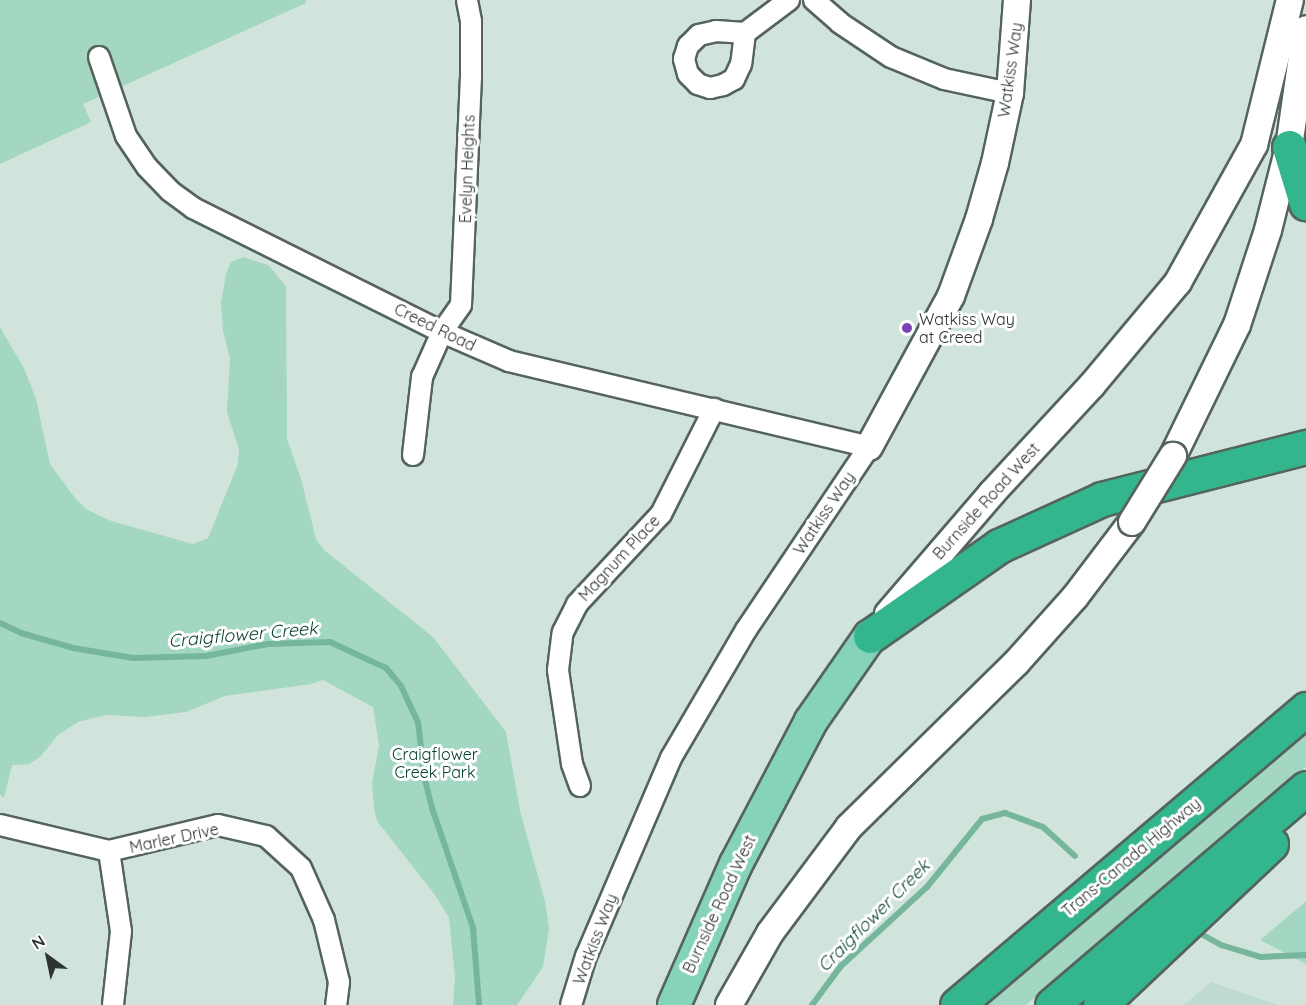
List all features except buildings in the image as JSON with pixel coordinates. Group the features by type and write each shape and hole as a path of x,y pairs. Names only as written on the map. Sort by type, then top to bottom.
{"highway":[{"path":"1289,147 1306,203"},
{"path":"870,636 999,546 1102,499 1306,447"},
{"name":"Trans-Canada Highway","path":"957,1005 1306,709"},
{"path":"1052,1005 1306,788"},
{"path":"1100,1005 1306,812"}],"main road":[{"name":"Burnside Road West","path":"674,1005 736,864 811,721 870,636"}],"street":[{"name":"Evelyn Heights","path":"413,455 422,377 442,332 461,305 471,78 471,21 467,0"},
{"path":"745,33 789,0"},
{"path":"814,0 840,23 891,57 944,79 1010,93"},
{"name":"Watkiss Way","path":"571,1005 586,956 671,758 746,630 870,447 951,296 979,219 995,163 1010,93 1017,0"},
{"name":"Burnside Road West","path":"870,636 992,493 1092,386 1178,282 1254,145 1290,0"},
{"path":"729,1005 770,933 849,827 1016,663 1075,597 1132,522 1173,456 1237,325 1268,230 1289,147 1306,29"},
{"name":"Creed Road","path":"99,57 126,136 147,167 170,191 193,208 442,332 509,361 870,447"},
{"name":"Magnum Place","path":"580,786 572,764 558,670 563,632 577,604 661,514 714,409"},
{"name":"Marler Drive","path":"0,825 109,851 218,825 266,836 302,868 324,920 339,982 336,1005"},
{"path":"109,851 121,931 113,1005"}],"shaded area":[{"path":"1212,982 1277,1005 1183,1005"}],"green space":[{"path":"0,0 306,0 306,3 83,104 91,122 0,164"},
{"name":"Craigflower Creek Park","path":"243,257 268,265 286,286 287,439 301,479 316,539 324,550 433,637 506,732 521,815 545,901 549,929 543,967 517,1005 453,1005 455,977 449,918 435,895 377,821 372,783 379,745 373,707 323,680 311,684 225,696 186,712 145,717 106,715 78,722 58,735 40,757 29,764 12,765 4,798 0,795 0,327 24,368 36,399 50,464 75,498 86,509 111,521 193,544 208,538 238,464 239,449 227,412 230,358 223,331 221,303 226,274 231,262"},
{"path":"1306,731 1306,767 1026,1005 983,1005"},
{"path":"1306,901 1306,964 1260,940"}],"waterway":[{"name":"Craigflower Creek","path":"0,623 21,633 73,648 133,658 206,656 268,644 330,642 386,668 401,686 418,722 425,780 432,808 473,928 479,1005"},
{"name":"Craigflower Creek","path":"812,1005 841,966 927,887 982,819 1005,813 1043,827 1075,856"},
{"name":"Craigflower Creek","path":"1203,935 1221,945 1261,957 1306,955"}],"place":[{"name":"Watkiss Way at Creed","path":"907,328"}]}
